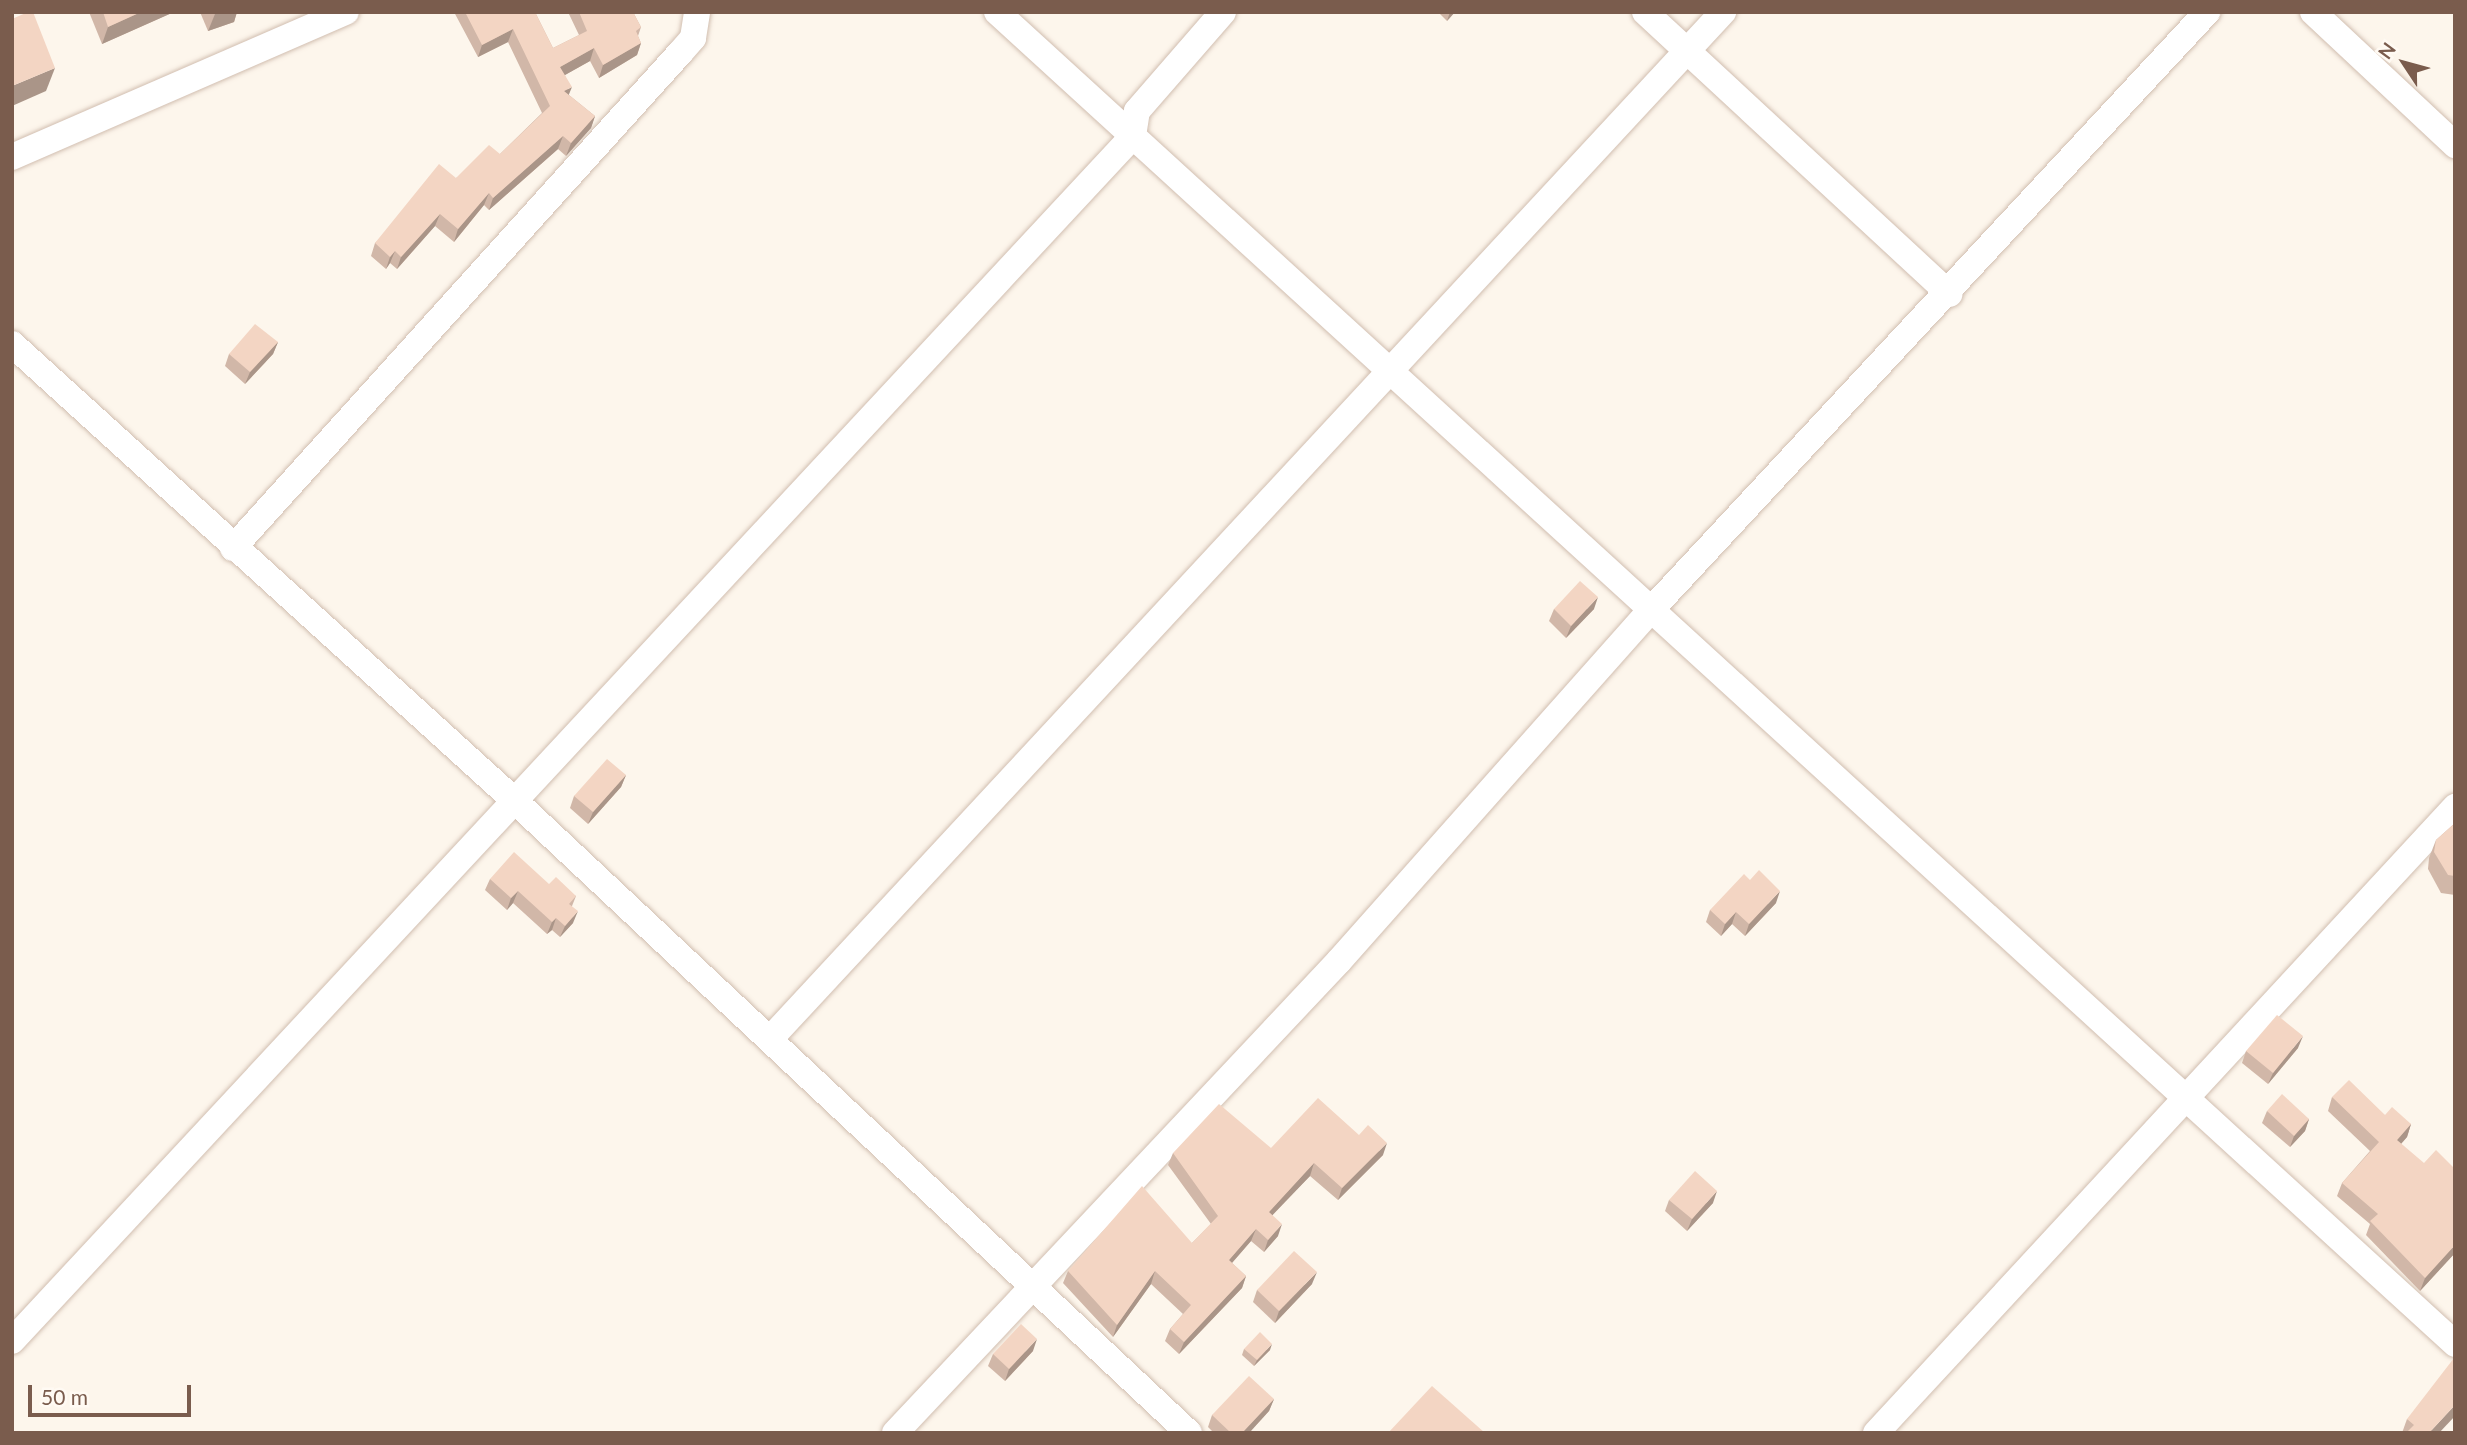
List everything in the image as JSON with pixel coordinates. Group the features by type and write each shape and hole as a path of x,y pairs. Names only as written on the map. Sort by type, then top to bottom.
{"street":[{"path":"12,157 346,12"},
{"path":"233,548 693,38 697,12"},
{"path":"997,12 2455,1344"},
{"path":"12,1341 1133,136 1137,111 1223,12"},
{"path":"1645,12 1949,294"},
{"path":"771,1038 1723,12"},
{"path":"895,1433 1339,961 1651,610 1949,294 2207,12"},
{"path":"2313,12 2455,145"},
{"path":"12,344 233,548 515,801 771,1038 1189,1433"},
{"path":"1876,1433 2455,807"}],"building":[{"path":"33,12 55,68 12,86 12,19"},
{"path":"103,12 141,12 108,27"},
{"path":"465,12 535,12 553,48 587,31 579,12 633,12 641,27 636,31 641,43 603,65 594,48 560,67 572,87 564,91 595,116 571,143 563,136 493,198 489,193 458,229 440,214 401,257 395,251 390,257 375,243 439,164 456,178 489,145 500,154 550,106 513,29 482,45"},
{"path":"255,324 278,342 250,372 229,354"},
{"path":"1580,581 1598,597 1571,626 1554,609"},
{"path":"607,759 626,775 593,812 574,796"},
{"path":"2455,823 2455,876 2448,875 2434,852 2436,840"},
{"path":"514,852 549,884 556,877 576,896 569,904 578,911 565,926 556,918 552,922 518,891 511,898 490,879"},
{"path":"1759,870 1780,891 1749,924 1736,912 1725,924 1710,910 1744,874 1750,880"},
{"path":"2277,1015 2303,1036 2273,1073 2246,1051"},
{"path":"2349,1080 2385,1115 2392,1107 2411,1124 2397,1140 2424,1163 2436,1150 2455,1169 2455,1245 2425,1278 2370,1221 2378,1214 2342,1183 2379,1142 2332,1097"},
{"path":"2282,1094 2309,1119 2294,1136 2267,1111"},
{"path":"1318,1098 1359,1135 1368,1125 1387,1143 1342,1188 1314,1163 1269,1212 1282,1224 1268,1240 1256,1229 1229,1260 1246,1276 1184,1342 1170,1329 1191,1305 1155,1271 1117,1325 1068,1271 1142,1186 1192,1243 1218,1216 1173,1153 1219,1104 1271,1148"},
{"path":"1695,1171 1717,1191 1692,1219 1669,1200"},
{"path":"1294,1251 1317,1272 1279,1311 1257,1290"},
{"path":"1021,1324 1037,1339 1009,1369 993,1354"},
{"path":"1260,1332 1272,1344 1257,1360 1244,1349"},
{"path":"2454,1358 2455,1405 2429,1433 2406,1433 2414,1425 2407,1419"},
{"path":"1249,1376 1274,1399 1242,1433 1231,1433 1212,1415"},
{"path":"1432,1386 1485,1433 1388,1433"}]}
